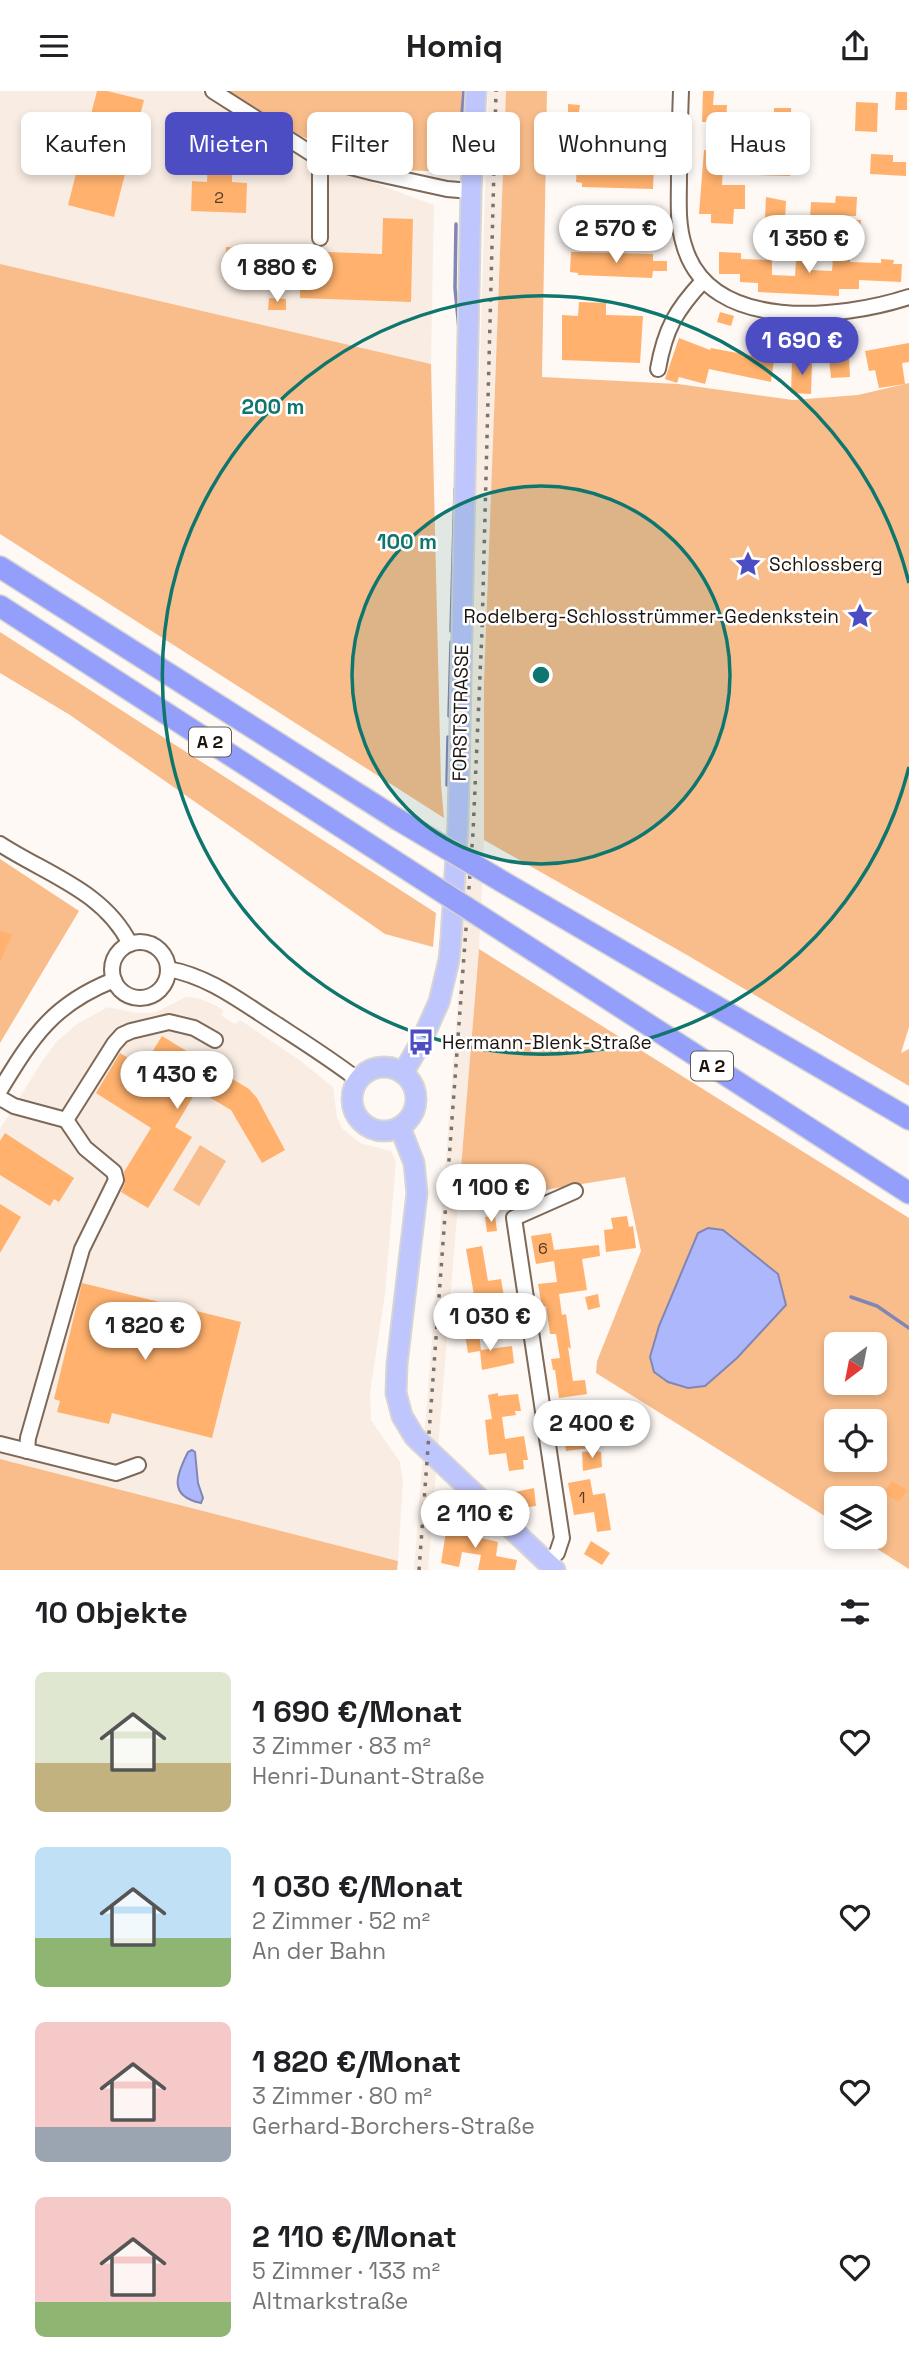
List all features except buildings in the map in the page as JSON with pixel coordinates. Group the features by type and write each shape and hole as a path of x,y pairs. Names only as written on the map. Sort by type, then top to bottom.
{"highway":[{"name":"A 2","path":"0,567 397,819 909,1119"},
{"name":"A 2","path":"0,606 909,1193"}],"main road":[{"name":"FORSTSTRASSE","path":"403,1073 439,1002 452,938 458,824 471,191 476,91"},
{"path":"383,1067 403,1073 413,1086 416,1101 412,1116 400,1127 385,1132 369,1128 357,1117 354,1110 352,1094 358,1080 369,1070 383,1067"},
{"path":"400,1127 414,1163 417,1193 397,1364 396,1393 407,1426 421,1443 551,1566"}],"street":[{"path":"213,91 307,151"},
{"path":"681,91 678,220 684,249 704,281 729,299 756,308 789,313 857,310 909,297"},
{"path":"320,175 320,238"},
{"path":"384,175 471,191"},
{"path":"658,369 671,321 681,305 704,281"},
{"path":"0,844 94,898 117,922 130,944"},
{"path":"143,941 156,946 165,956 168,969 165,983 156,993 136,997 123,992 114,980 112,968 116,956 130,944 143,941"},
{"path":"168,969 185,972 227,992 358,1080"},
{"path":"0,1090 26,1047 52,1016 85,993 114,980"},
{"path":"66,1120 122,1035 169,1022 194,1028 215,1040"},
{"path":"0,1098 14,1106 66,1120 85,1148 114,1172 116,1180 82,1249 28,1439 27,1451"},
{"path":"551,1566 562,1538 514,1218 575,1191"},
{"path":"0,1444 116,1473 138,1465"}],"shaded area":[{"path":"0,91 201,91 235,112 165,112 165,175 293,175 293,148 307,157 307,175 353,175 434,205 431,364 425,372 0,266"},
{"path":"228,91 464,91 463,112 427,112 427,171 413,170 413,112 307,112 307,138 293,132 293,112 262,112"},
{"path":"488,91 506,91 505,112 487,112"},
{"path":"506,91 547,91 547,112 534,112 534,175 546,175 542,377 678,384 793,400 858,395 909,383 909,1027 901,1053 909,1049 909,1086 687,955 484,840 484,682 503,175 520,175 520,112 505,112"},
{"path":"486,175 503,175 484,682 484,840 479,949 428,1570 414,1570 463,937"},
{"path":"0,264 431,364 444,818 0,534"},
{"path":"0,632 436,913 433,947 385,934 70,715 0,673"},
{"path":"0,859 79,911 0,1043"},
{"path":"479,949 909,1218 909,1569 877,1549 887,1549 887,1486 824,1486 824,1516 596,1373 597,1361 641,1251 625,1177 458,1204"},
{"path":"186,997 213,1004 223,1010 222,1016 235,1024 240,1020 298,1059 333,1087 337,1117 342,1128 360,1143 391,1151 396,1161 385,1294 370,1392 371,1420 400,1462 403,1482 398,1561 0,1459 0,1129 57,1041 77,1024 108,1007 136,1013 156,1012"},
{"path":"200,1145 226,1161 199,1206 173,1190"},
{"path":"0,1459 398,1561 397,1570 0,1570"}],"water":[{"path":"708,1228 723,1230 778,1274 786,1305 737,1358 705,1386 688,1388 668,1382 654,1372 650,1357 659,1326 698,1233"},
{"path":"188,1452 195,1452 198,1483 203,1498 201,1503 190,1500 179,1490 178,1476"}],"waterway":[{"path":"462,112 464,91"},
{"path":"456,224 455,288 459,329"},
{"path":"451,631 455,489"},
{"path":"449,716 451,642"},
{"path":"447,785 448,737"},
{"path":"851,1297 877,1306 909,1328"}],"railway":[{"path":"419,1570 473,833 482,631 496,91"}],"place":[{"name":"Schlossberg","path":"748,564"},
{"name":"Rodelberg-Schlosstrümmer-Gedenkstein","path":"860,616"},
{"name":"Hermann-Blenk-Straße","path":"421,1042"}]}
